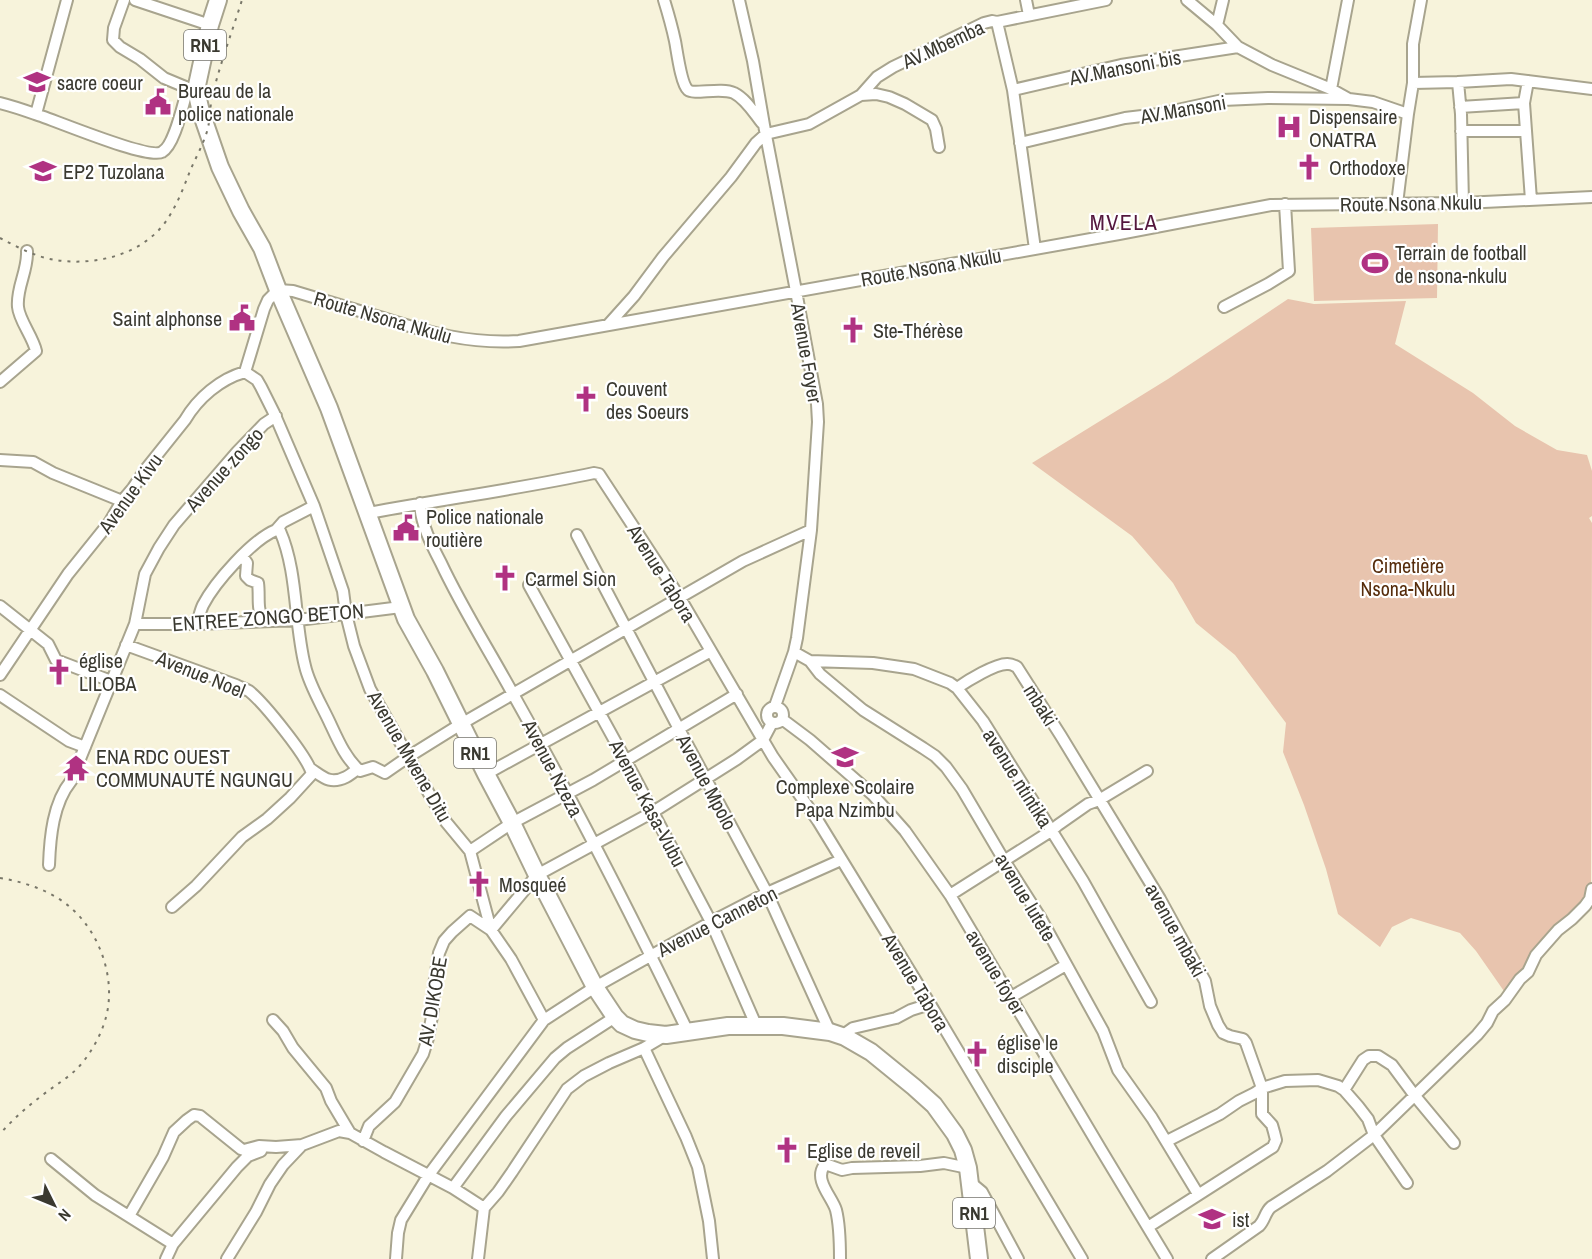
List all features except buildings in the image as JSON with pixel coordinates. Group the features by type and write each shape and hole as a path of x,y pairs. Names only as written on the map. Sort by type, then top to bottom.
{"highway":[{"name":"RN1","path":"218,0 192,89 220,166 241,211 262,248 329,408 369,513 401,607 595,987 622,1024 648,1034 666,1035 728,1026 783,1026 838,1035 871,1052 934,1105 956,1134 963,1150 969,1175 980,1259"}],"street":[{"path":"36,114 67,0"},
{"path":"0,103 152,154 165,151 192,89 164,78 113,40 114,28 124,0"},
{"path":"135,0 210,25"},
{"path":"608,326 730,177 765,130 735,93 713,90 693,93 688,91 664,0"},
{"name":"Avenue Foyer","path":"739,0 753,62 817,404 818,423 811,530 794,652 775,706 766,713 767,719 777,721"},
{"path":"1026,0 1029,15"},
{"name":"AV.Mbemba","path":"765,130 809,124 861,95 877,77 892,67 984,22 997,22 1106,0"},
{"path":"1187,0 1217,24 1238,47 1349,99 1373,102 1408,114"},
{"path":"1217,24 1223,0"},
{"path":"1331,89 1348,0"},
{"path":"1397,204 1413,82 1413,44 1421,0"},
{"path":"997,22 1013,90 1035,249"},
{"name":"AV.Mansoni bis","path":"1013,90 1121,65 1238,47"},
{"path":"1413,82 1511,79 1592,89"},
{"path":"1528,81 1524,103 1531,200"},
{"path":"1458,82 1463,203"},
{"path":"861,95 876,94 889,97 932,120 939,147"},
{"name":"AV.Mansoni","path":"1020,143 1125,118 1159,114 1223,100 1349,99"},
{"path":"1460,108 1524,103"},
{"path":"1461,131 1525,131"},
{"name":"Route Nsona Nkulu","path":"278,290 293,291 437,335 471,340 519,341 1271,205 1463,203 1591,197"},
{"path":"1224,307 1289,271 1285,204"},
{"path":"0,382 36,351 18,307 28,261 27,251"},
{"path":"245,372 264,309 268,300 278,290"},
{"name":"Avenue Mwene Ditu","path":"245,372 260,383 314,506 344,591 346,614 354,646 370,688 447,822 470,851"},
{"name":"Avenue Kivu","path":"0,675 68,574 109,524 122,501 134,488 145,470 202,399 223,381 245,372"},
{"name":"Avenue zongo","path":"49,865 52,827 64,790 71,781 135,624 145,574 174,525 237,452 264,424 276,416"},
{"path":"0,460 33,462 53,473 122,501"},
{"name":"Avenue Tabora","path":"420,503 594,473 601,476 680,598 763,740 818,821 1082,1259"},
{"path":"369,513 420,503"},
{"name":"Avenue Nzeza","path":"420,503 425,527 451,585 514,694 651,955 688,1032"},
{"path":"314,506 283,522 279,531 290,569 305,670 339,744 357,768 360,771 373,767 385,773 461,724 743,561 811,530"},
{"path":"197,624 208,597 242,556 264,536 279,531"},
{"name":"Avenue Mpolo","path":"577,535 767,893 838,1035"},
{"path":"242,556 247,563 246,576 258,583 257,602 264,621"},
{"name":"Avenue Kasa-Vubu","path":"529,585 626,760 711,922 756,1025"},
{"path":"0,606 48,644 56,660 111,681"},
{"name":"ENTREE ZONGO BETON","path":"135,624 298,620 401,607"},
{"name":"Avenue Noel","path":"126,645 243,688 258,699 269,712 310,769"},
{"path":"486,774 711,651"},
{"name":"avenue lutete","path":"794,652 810,661 820,674 863,710 929,752 946,767 962,789 1040,917 1103,1031 1118,1070 1167,1141 1198,1194"},
{"name":"avenue ntintika","path":"810,661 873,663 914,669 957,688 983,721 1083,881 1151,1002"},
{"name":"mbaki","path":"957,688 998,666 1011,664 1017,668 1099,800"},
{"path":"0,694 69,741 85,747"},
{"path":"396,1259 401,1220 428,1176 544,1020 511,959 491,930 470,851 512,823 567,794 737,694"},
{"path":"491,930 537,875 653,812 706,779 763,740 777,721"},
{"name":"avenue foyer","path":"777,721 810,740 873,795 905,831 950,895 1167,1259"},
{"path":"310,769 330,781 344,778 357,768"},
{"path":"172,907 196,886 242,837 290,798 312,774 310,769"},
{"path":"950,895 1005,862 1088,804 1099,800 1147,771"},
{"name":"avenue mbaki","path":"1099,800 1160,899 1205,981 1210,1006 1218,1025 1223,1033 1243,1039 1246,1043 1262,1088 1262,1113 1272,1125 1274,1132 1276,1140 1273,1147 1198,1194"},
{"name":"Avenue Canneton","path":"544,1020 595,987 711,922 767,893 841,860"},
{"path":"1212,1259 1259,1226 1265,1213 1271,1207 1327,1171 1374,1135 1415,1096 1477,1035 1493,1011 1500,1006 1528,972 1536,955 1558,930 1585,906 1590,899 1592,889"},
{"name":"AV. DIKOBE","path":"363,1141 369,1126 394,1102 423,1054 434,1011 436,966 444,941 458,925 470,916 491,930"},
{"path":"1011,997 1066,965"},
{"path":"838,1035 853,1028 892,1019 930,1004"},
{"path":"453,1188 506,1116 555,1058 615,1017"},
{"path":"273,1020 326,1088 350,1133"},
{"path":"478,1259 484,1208 512,1172 567,1089 584,1076 666,1035"},
{"path":"644,1048 698,1167 710,1221 713,1259"},
{"path":"1344,1090 1363,1060 1374,1055 1386,1060 1454,1143"},
{"path":"1167,1141 1220,1114 1262,1088 1285,1081 1318,1080 1344,1090 1368,1119 1374,1135 1407,1184"},
{"path":"129,1216 163,1157 174,1132 194,1115 200,1116 241,1149 259,1146 276,1147"},
{"path":"166,1259 173,1244 248,1156 276,1147 302,1145 339,1131 350,1133 453,1188 484,1208"},
{"path":"227,1259 270,1184 283,1165 302,1145"},
{"path":"51,1159 94,1195 173,1244"},
{"path":"840,1259 840,1233 836,1209 820,1176 820,1170 824,1166 828,1165 842,1170 944,1163 969,1175 982,1192 1018,1259"},
{"path":"1148,1227 1198,1194"}],"green space":[{"name":"Terrain de football de nsona-nkulu","path":"1438,224 1437,298 1314,301 1311,228"},
{"name":"Cimetière Nsona-Nkulu","path":"1288,299 1314,304 1406,301 1395,344 1473,393 1515,426 1557,450 1587,455 1592,471 1592,516 1589,518 1592,523 1591,883 1588,897 1506,994 1476,951 1460,933 1411,918 1392,927 1380,947 1338,914 1326,869 1283,752 1286,723 1235,655 1196,623 1173,583 1132,536 1032,463 1168,379"}],"railway":[{"path":"0,238 48,259 85,261 100,260 129,251 154,235 176,205 204,139 215,85 242,0"},
{"path":"0,878 47,892 71,908 90,929 97,942 103,956 109,984 107,1013 101,1033 83,1062 70,1075 26,1108 0,1134"}],"place":[{"name":"sacre coeur","path":"37,82"},
{"name":"Bureau de la police nationale","path":"158,102"},
{"name":"Dispensaire ONATRA","path":"1289,127"},
{"name":"Orthodoxe","path":"1309,167"},
{"name":"EP2 Tuzolana","path":"43,171"},
{"name":"Terrain de football de nsona-nkulu","path":"1375,263"},
{"name":"Saint alphonse","path":"242,318"},
{"name":"Ste-Thérèse","path":"853,330"},
{"name":"Couvent des Soeurs","path":"586,399"},
{"name":"Police nationale routière","path":"406,528"},
{"name":"Carmel Sion","path":"505,578"},
{"name":"église LILOBA","path":"59,672"},
{"name":"Complexe Scolaire Papa Nzimbu","path":"845,757"},
{"name":"ENA RDC OUEST COMMUNAUTÉ NGUNGU","path":"76,768"},
{"name":"Mosqueé","path":"479,884"},
{"name":"église le disciple","path":"977,1054"},
{"name":"Eglise de reveil","path":"787,1150"},
{"name":"ist","path":"1212,1219"}],"district":[{"name":"MVELA","path":"1124,222"}]}
